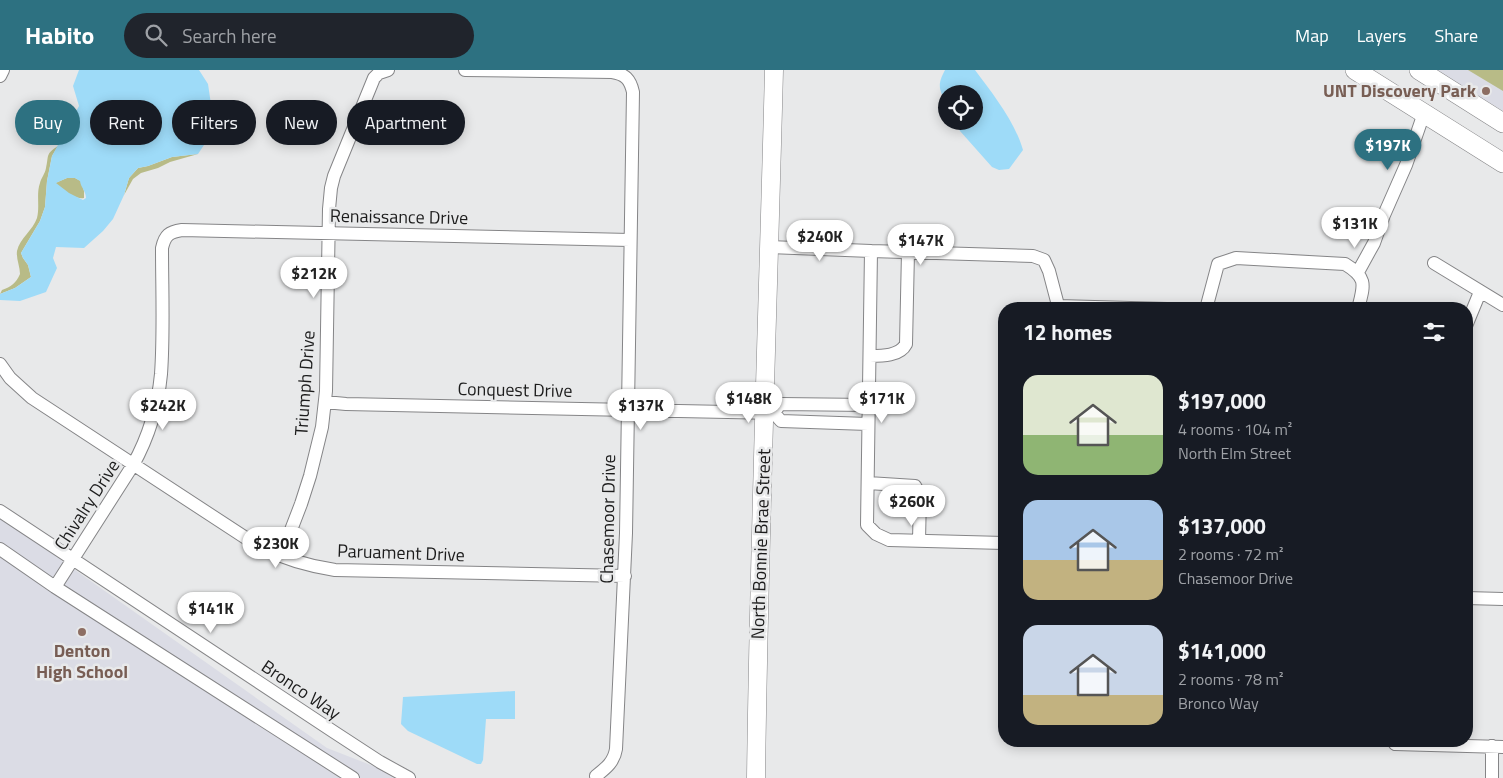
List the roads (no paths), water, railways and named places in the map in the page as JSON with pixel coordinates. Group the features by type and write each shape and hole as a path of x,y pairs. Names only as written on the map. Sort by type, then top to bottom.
{"main road":[{"name":"North Bonnie Brae Street","path":"756,778 758,639 769,413 769,246 774,70"},
{"path":"1355,70 1503,163"},
{"path":"1419,70 1503,123"}],"street":[{"path":"0,76 3,70"},
{"name":"Triumph Drive","path":"281,556 310,476 320,436 325,402 329,198 334,176 374,78 387,70"},
{"path":"465,70 512,70"},
{"name":"Chasemoor Drive","path":"512,70 612,72 626,77 630,82 633,92 625,576 615,756 596,776"},
{"path":"1358,272 1374,243 1384,215 1406,166 1424,113"},
{"name":"Renaissance Drive","path":"168,234 182,230 630,240"},
{"name":"Chivalry Drive","path":"55,587 133,465 142,448 149,428 161,376 162,248 164,239 168,234"},
{"path":"769,246 1033,256 1044,260 1049,271 1057,302"},
{"path":"872,251 868,406 868,525 876,534 889,540 998,543"},
{"path":"870,356 887,356 904,349 906,344 908,252"},
{"path":"1208,302 1218,264 1236,258 1345,264 1358,272 1364,286 1360,302"},
{"path":"1434,263 1503,306"},
{"path":"1473,309 1480,292"},
{"name":"Paruament Drive","path":"0,364 10,378 32,398 133,465 258,546 307,565 335,570 625,576"},
{"name":"Conquest Drive","path":"325,402 769,413"},
{"path":"868,406 780,404 769,413 781,421 868,424"},
{"path":"868,483 915,486 920,495 919,541"},
{"name":"Bronco Way","path":"0,511 380,762 410,778"},
{"path":"0,549 55,587 353,778"},
{"path":"1473,598 1503,599"},
{"path":"1473,745 1498,746 1492,778"}],"water":[{"path":"79,70 199,70 208,84 210,100 172,100 172,145 204,145 198,154 172,157 138,168 129,178 124,195 113,219 103,231 84,248 56,247 53,258 57,268 46,292 20,301 0,300 0,294 15,288 31,277 28,265 21,253 40,221 45,207 47,181 52,156 58,145 80,145 80,100 77,100 73,86","holes":["67,178 75,178 80,181 86,198 83,200 69,193 56,183"]},
{"path":"945,70 975,70 1003,108 1015,129 1023,150 1009,169 999,170 992,167 960,130 983,130 983,85 940,85"},
{"path":"515,691 515,719 486,719 483,760 481,764 477,764 408,731 401,724 403,697"}],"place":[{"name":"UNT Discovery Park","path":"1486,91"},
{"name":"Denton High School","path":"82,632"}]}
